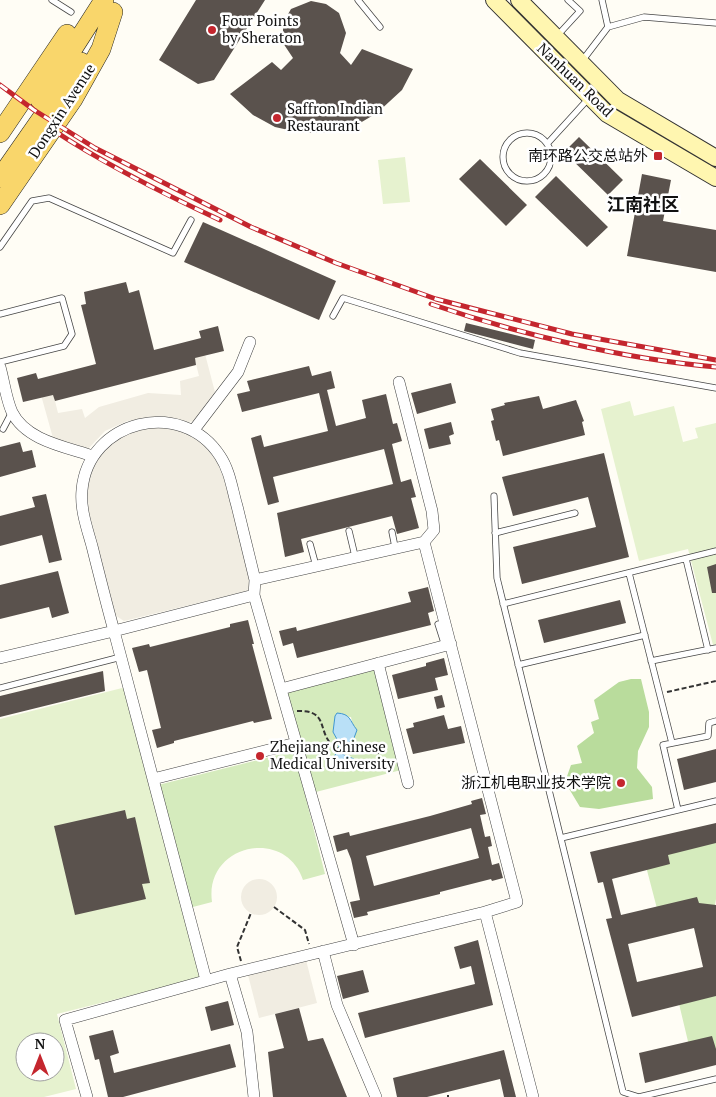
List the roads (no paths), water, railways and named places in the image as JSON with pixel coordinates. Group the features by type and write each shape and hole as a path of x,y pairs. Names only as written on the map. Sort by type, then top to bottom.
{"main road":[{"path":"0,133 91,0"},
{"name":"Nanhuan Road","path":"494,0 607,114 716,178"},
{"name":"Nanhuan Road","path":"519,0 618,100 716,158"},
{"name":"Dongxin Avenue","path":"0,158 113,4"},
{"name":"Dongxin Avenue","path":"0,178 89,51 113,4"},
{"name":"Dongxin Avenue","path":"0,205 73,99 101,49 113,4"}],"street":[{"path":"193,431 238,372 250,342"},
{"path":"0,367 12,412 20,424 45,441 94,456"},
{"path":"256,580 355,556 424,542 434,530 432,511 399,382"},
{"path":"206,980 82,503 83,481 94,456 113,435 144,422 166,422 193,431 214,448 226,467 256,580 254,595 354,945"},
{"path":"87,1097 65,1020 243,970 354,945 485,912 517,902 448,645 424,542"},
{"path":"0,658 254,595"},
{"path":"281,689 448,645"},
{"path":"378,662 408,783"},
{"path":"153,779 296,743"},
{"path":"485,912 533,1097"},
{"path":"323,952 337,1005 376,1097"},
{"path":"230,974 247,1032 254,1097"}],"lane":[{"path":"52,0 71,12"},
{"path":"357,0 380,26"},
{"path":"556,37 580,11 568,0"},
{"path":"602,0 601,4 608,27"},
{"path":"581,63 608,27 644,17 716,24"},
{"path":"547,144 590,97"},
{"path":"534,134 547,144 550,152 550,164 538,179 520,180 514,178 505,168 504,150 516,136 534,134"},
{"path":"0,247 32,201 49,198 173,254 190,220"},
{"path":"0,314 62,298 72,334 64,346 0,362"},
{"path":"333,316 343,298 520,353 716,388"},
{"path":"3,429 12,412"},
{"path":"494,496 497,578 623,1092 639,1097 716,1079"},
{"path":"495,533 575,513"},
{"path":"349,531 355,556"},
{"path":"392,532 395,547"},
{"path":"310,544 316,566"},
{"path":"503,604 716,551"},
{"path":"686,559 708,650"},
{"path":"629,573 672,743"},
{"path":"438,624 448,645"},
{"path":"518,665 645,635"},
{"path":"652,662 716,648"},
{"path":"0,688 121,657"},
{"path":"678,810 663,745 708,736 710,723 716,721"},
{"path":"561,838 716,801"}],"water":[{"path":"337,713 347,716 357,730 354,738 342,749 342,754 354,759 349,766 339,767 334,757 339,748 338,741 333,732"}],"railway":[{"path":"0,85 34,110 95,148 251,227 336,263 436,299 572,334 716,360"},
{"path":"53,130 135,178 220,220"},
{"path":"431,304 499,325 572,344 645,358 716,367"}],"place":[{"name":"Four Points by Sheraton","path":"212,30"},
{"name":"Saffron Indian Restaurant","path":"277,118"},
{"name":"南环路公交总站外","path":"658,156"},
{"name":"Zhejiang Chinese Medical University","path":"260,756"},
{"name":"浙江机电职业技术学院","path":"621,783"}],"district":[{"name":"江南社区","path":"643,205"}]}
